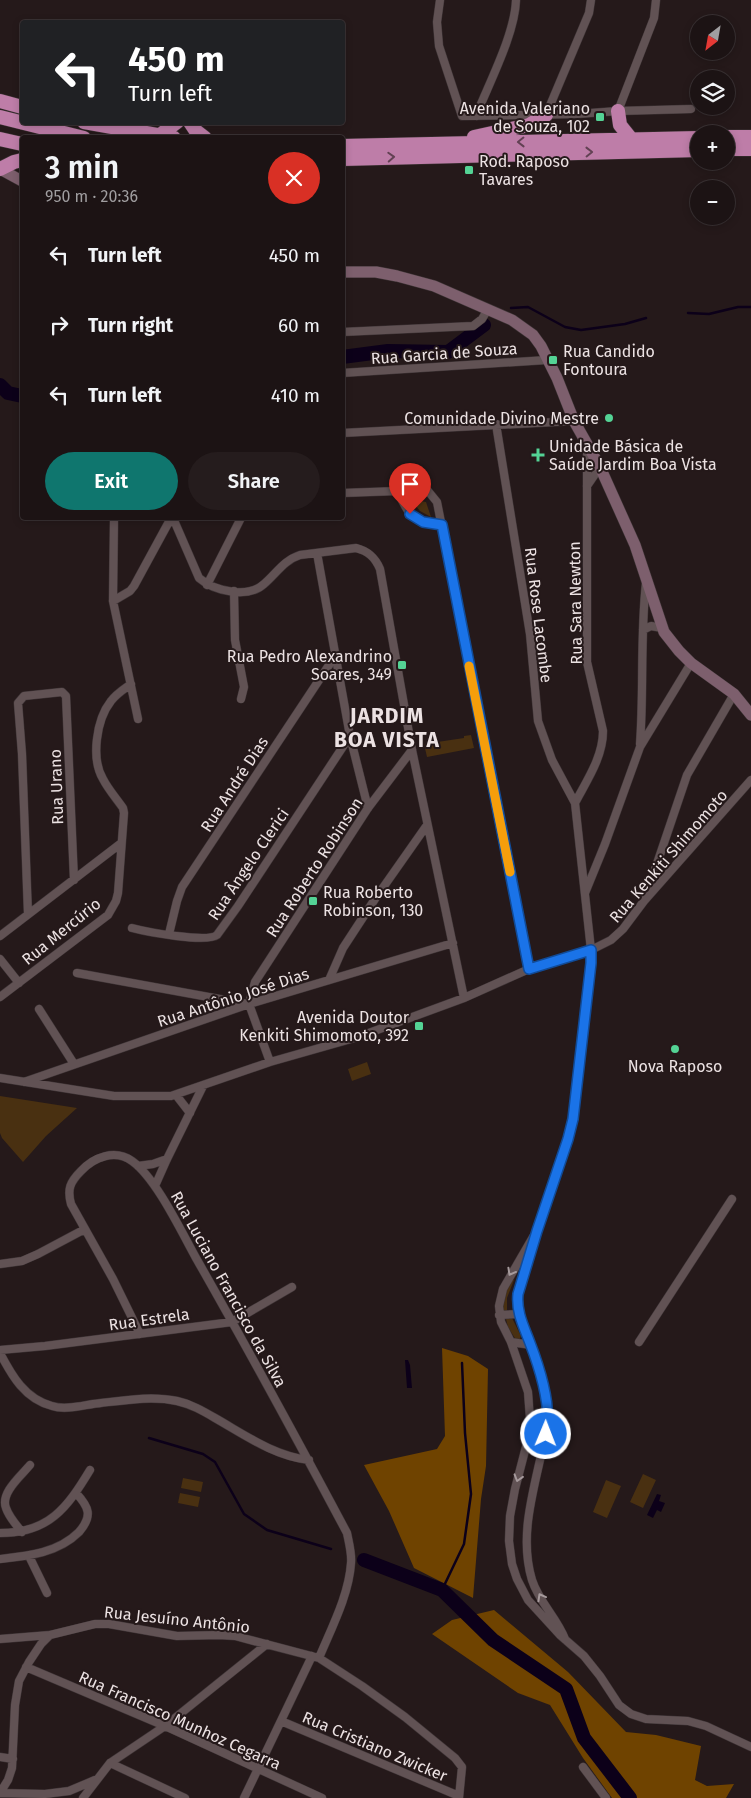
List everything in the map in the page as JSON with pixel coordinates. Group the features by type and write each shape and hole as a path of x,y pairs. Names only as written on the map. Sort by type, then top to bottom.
{"highway":[{"path":"618,111 620,125 632,140"},
{"path":"467,142 476,136 529,125 546,115"},
{"path":"0,117 20,122"},
{"path":"32,125 72,135"},
{"path":"108,125 162,135"},
{"path":"192,125 201,135"},
{"path":"735,137 751,137"},
{"path":"345,146 690,138"},
{"path":"0,139 20,144"},
{"path":"735,149 751,149"},
{"path":"345,159 690,150"},
{"path":"0,169 20,160"}],"main road":[{"path":"0,169 20,180"},
{"path":"345,272 376,272 434,286 512,320 528,331 541,346 564,394 574,421 600,467 635,545 662,628 670,641 691,663 734,694 751,715"}],"street":[{"path":"440,0 437,22 439,46 462,116 594,114 618,111 690,109"},
{"path":"476,116 509,34 516,12 516,0"},
{"path":"546,115 589,13 591,0"},
{"path":"618,111 654,18 656,0"},
{"path":"345,332 473,326 482,319 488,309"},
{"name":"Rua Garcia de Souza","path":"345,373 547,360"},
{"path":"345,433 574,421"},
{"name":"Rua Rose Lacombe","path":"496,424 530,634 538,721 552,760 575,803"},
{"name":"Rua Sara Newton","path":"575,803 598,759 603,741 603,731 587,662 588,486 586,445"},
{"path":"588,486 600,467"},
{"path":"345,493 398,491 411,488 422,489 432,495 437,502 529,969"},
{"path":"398,491 406,509 416,519 430,525 442,525"},
{"path":"114,520 113,601 138,719"},
{"path":"113,601 130,591 134,586 171,520"},
{"path":"173,520 195,573 207,585 222,591 234,592 259,588 291,557 300,554 356,548 364,550 377,562 380,569 412,750 464,998"},
{"path":"207,585 240,520"},
{"path":"317,552 350,736 368,808"},
{"path":"640,747 643,706 643,608 646,579"},
{"path":"234,592 235,640 244,687 241,698"},
{"path":"643,630 651,626 662,628"},
{"name":"Rua André Dias","path":"169,934 176,901 182,887 335,656"},
{"path":"584,895 605,844 640,747 661,709 691,663"},
{"name":"Rua Mercúrio","path":"0,997 108,915 112,909 118,893 120,844 124,814 123,808 102,779 98,769 98,730 105,710 117,695 131,684"},
{"name":"Rua Urano","path":"28,914 22,754 18,703 24,696 62,692 66,694 74,880"},
{"path":"644,901 687,774 734,694"},
{"path":"643,706 651,710 661,709"},
{"name":"Rua Ângelo Clerici","path":"132,928 146,932 205,939 214,938 248,891 350,736"},
{"name":"Rua Roberto Robinson","path":"249,1004 255,982 368,808 412,750"},
{"name":"Rua Kenkiti Shimomoto","path":"0,1078 114,1096 176,1095 270,1062 358,1037 464,998 529,969 591,950 616,936 644,901 749,784"},
{"path":"566,1639 532,1582 529,1566 526,1544 529,1509 548,1424 544,1391 531,1345 519,1314 518,1294 573,1119 591,963 575,803"},
{"path":"329,980 343,948 375,898 427,825"},
{"path":"0,936 120,844"},
{"name":"Rua Antônio José Dias","path":"24,1082 249,1004 453,943"},
{"path":"0,960 19,983"},
{"path":"77,973 249,1004 270,1062"},
{"path":"39,1009 74,1064"},
{"path":"155,1186 166,1159 203,1086"},
{"path":"176,1095 190,1113"},
{"name":"Rua Luciano Francisco da Silva","path":"140,1334 113,1279 71,1204 68,1194 75,1177 88,1164 100,1157 112,1155 130,1160 138,1166 155,1186 232,1322 347,1533 352,1561 349,1579 337,1616 281,1721 244,1798"},
{"path":"138,1166 153,1164 166,1159"},
{"path":"640,1342 732,1199"},
{"path":"0,1264 22,1261 85,1228"},
{"path":"537,1231 522,1252 503,1289 499,1315 512,1342 528,1392 530,1419 524,1460 512,1502 509,1542 512,1564 521,1589 528,1600 584,1656 619,1704 631,1714 646,1719 688,1721 706,1726 751,1747"},
{"name":"Rua Estrela","path":"0,1351 232,1322 292,1287"},
{"path":"499,1315 519,1314"},
{"path":"512,1342 531,1345"},
{"path":"0,1351 11,1374 22,1389 36,1399 52,1406 74,1407 127,1400 167,1399 179,1401 204,1412 267,1448 286,1456 308,1460"},
{"path":"22,1532 7,1510 5,1498 30,1465"},
{"path":"0,1532 22,1532 37,1527 56,1516 76,1493 90,1470"},
{"path":"0,1559 29,1556 60,1546 74,1537 85,1525 89,1514 85,1502 76,1493"},
{"path":"29,1556 47,1593"},
{"path":"512,1564 529,1566"},
{"name":"Rua Jesuíno Antônio","path":"0,1639 50,1635 82,1626 109,1624 177,1636 219,1634 235,1636 315,1657 362,1686 405,1717 454,1758 462,1768 459,1797"},
{"path":"50,1635 41,1644 26,1667 20,1682 15,1705 13,1759 8,1780 0,1793 22,1795 68,1791 95,1780"},
{"path":"88,1796 95,1780 110,1763 165,1726 268,1644"},
{"name":"Rua Francisco Munhoz Cegarra","path":"26,1667 165,1726 322,1798"},
{"name":"Rua Cristiano Zwicker","path":"281,1721 459,1797"},
{"path":"0,1757 13,1759"},
{"path":"110,1763 185,1798"},
{"path":"583,1767 606,1798"}],"shaded area":[{"path":"410,499 426,502 431,517 420,511"},
{"path":"471,735 474,748 427,757 424,744 464,738 464,736"},
{"path":"367,1062 371,1074 352,1081 348,1069"},
{"path":"0,1096 77,1108 46,1136 23,1162 2,1138 0,1133"},
{"path":"510,1280 514,1280 507,1298 507,1311 502,1314 500,1306"},
{"path":"512,1318 521,1336 519,1341 516,1340 508,1327 506,1319"},
{"path":"442,1348 468,1356 488,1369 486,1466 481,1499 473,1598 414,1568 389,1511 364,1465 437,1449 445,1436"},
{"path":"405,1360 408,1360 410,1365 412,1388 407,1388"},
{"path":"643,1474 656,1480 643,1508 630,1502"},
{"path":"183,1478 203,1482 201,1492 181,1488"},
{"path":"606,1480 621,1486 607,1518 593,1512"},
{"path":"180,1493 200,1497 198,1507 178,1503"},
{"path":"657,1494 661,1495 659,1501 665,1503 661,1512 657,1510 653,1518 647,1515"},
{"path":"494,1610 568,1672 626,1732 656,1735 701,1746 695,1780 707,1786 734,1784 726,1798 612,1798 583,1758 550,1705 518,1693 432,1634 452,1620"}],"waterway":[{"path":"511,308 528,307 565,327 581,330 625,324 646,318"},
{"path":"688,313 709,314 738,307 751,307"},
{"path":"345,357 388,351 448,352 484,325"},
{"path":"0,385 8,393 20,396"},
{"path":"442,1590 464,1544 471,1494 465,1433 462,1363"},
{"path":"149,1438 203,1454 215,1462 244,1514 267,1530 331,1549"},
{"path":"364,1560 442,1590 493,1640 566,1689 584,1738 630,1798"}],"slow traffic":[{"path":"469,666 510,872"}],"place":[{"name":"Avenida Valeriano de Souza, 102","path":"600,117"},
{"name":"Rod. Raposo Tavares","path":"469,170"},
{"name":"Rua Candido Fontoura","path":"553,360"},
{"name":"Comunidade Divino Mestre","path":"609,418"},
{"name":"Unidade Básica de Saúde Jardim Boa Vista","path":"538,455"},
{"name":"Rua Pedro Alexandrino Soares, 349","path":"402,665"},
{"name":"Rua Roberto Robinson, 130","path":"313,901"},
{"name":"Avenida Doutor Kenkiti Shimomoto, 392","path":"419,1026"},
{"name":"Nova Raposo","path":"675,1049"}],"district":[{"name":"JARDIM BOA VISTA","path":"387,728"}],"route":[{"path":"410,514 430,525 442,525 529,969 591,950 573,1119 518,1294 519,1314 531,1345 544,1391 548,1424 546,1434"}]}
